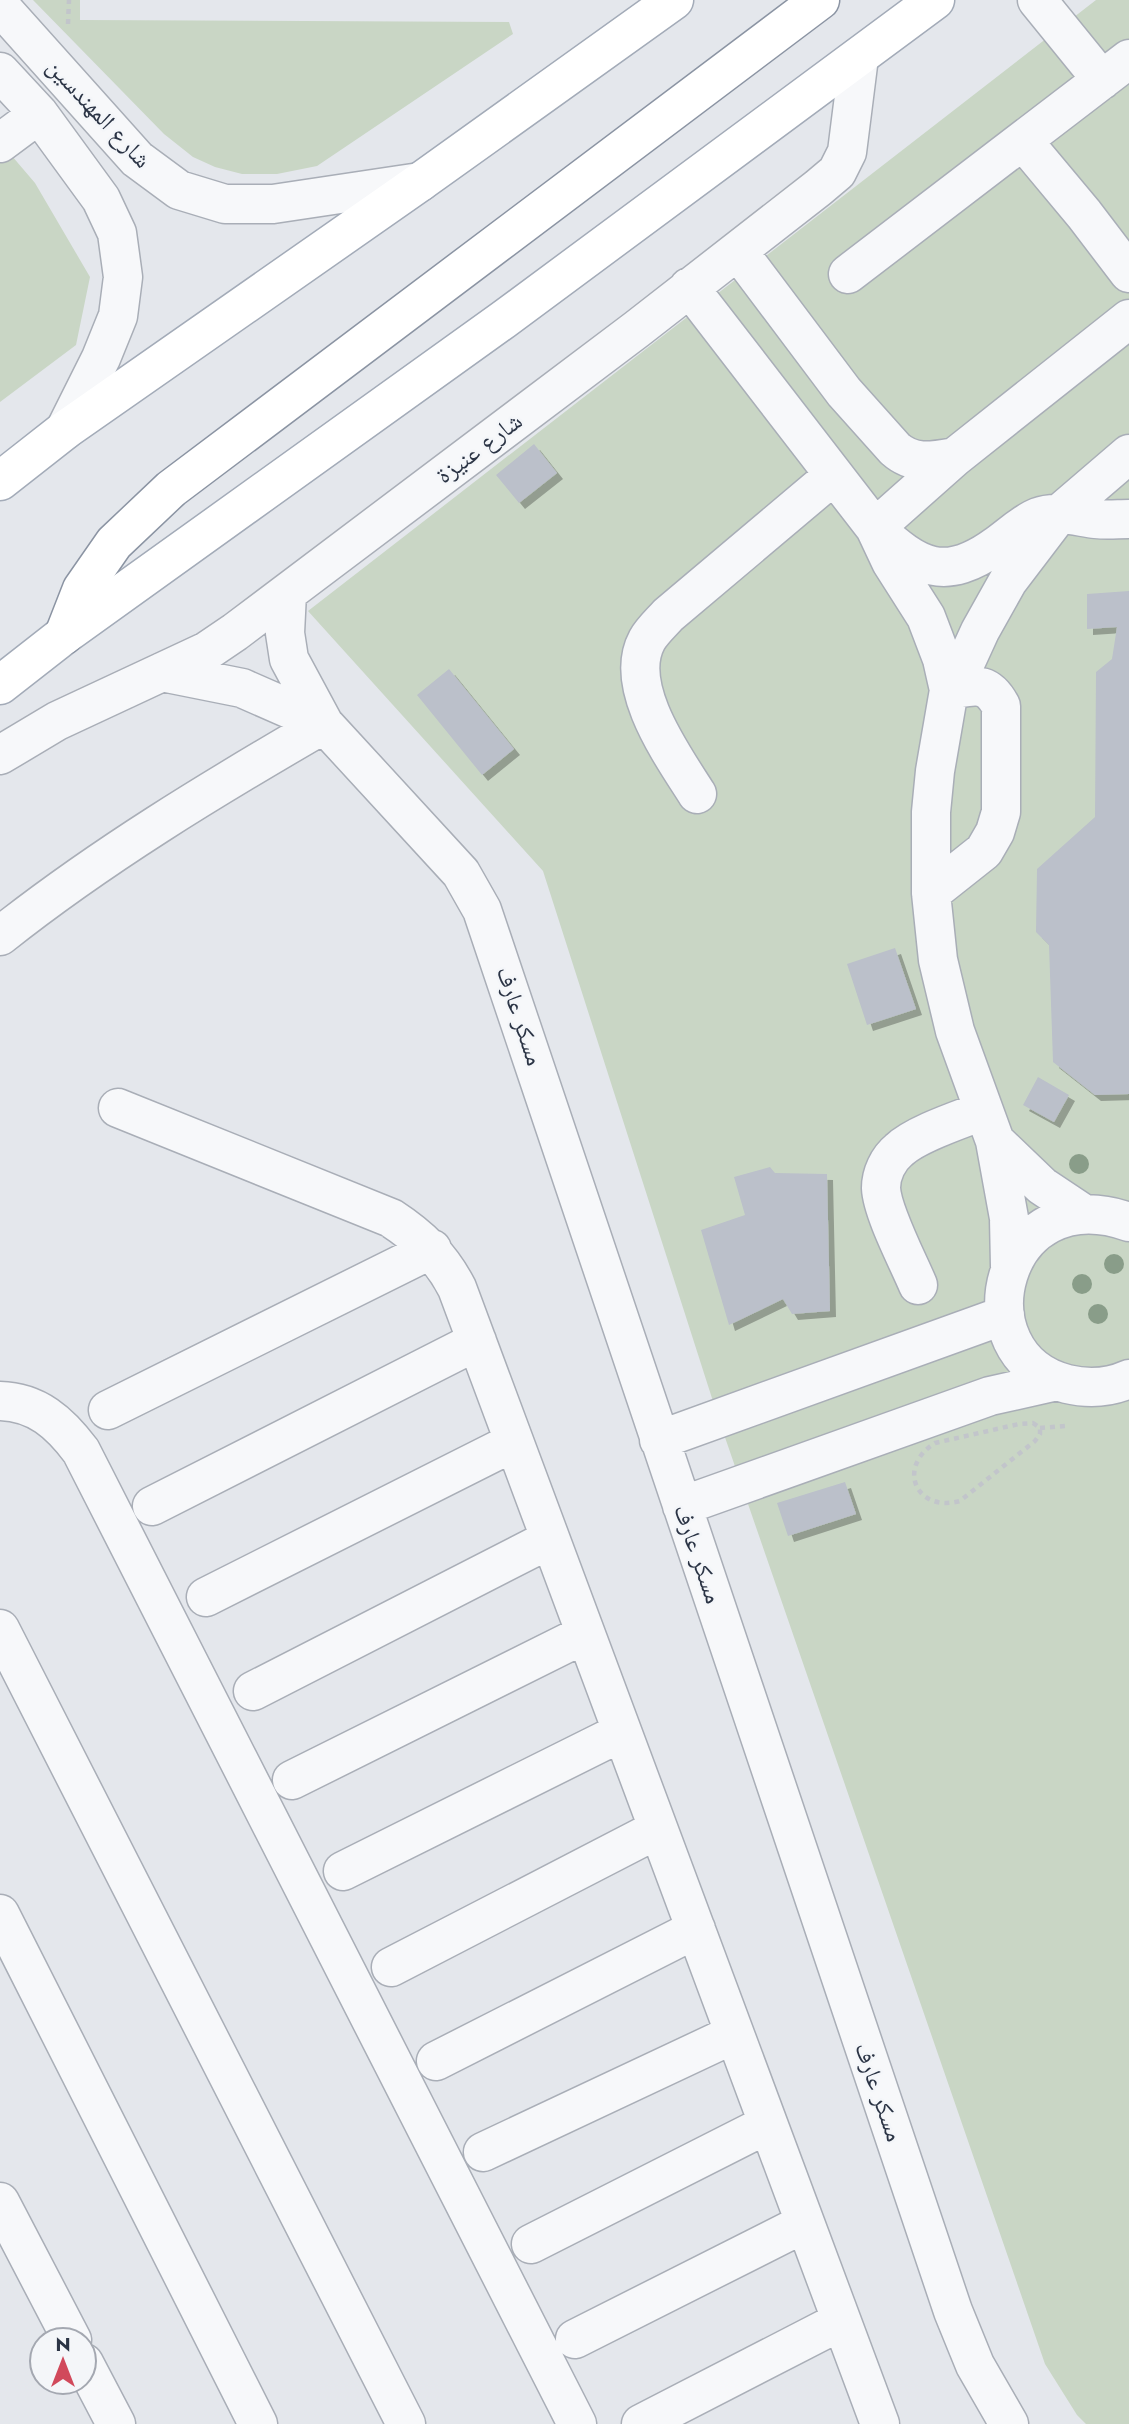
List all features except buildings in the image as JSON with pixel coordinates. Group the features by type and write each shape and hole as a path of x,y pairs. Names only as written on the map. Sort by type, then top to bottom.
{"main road":[{"path":"0,481 65,430 420,182 674,0"},
{"path":"64,635 82,589 114,543 171,489 820,0"},
{"path":"0,685 64,635 503,320 935,0"}],"street":[{"path":"848,274 1115,70 1037,0"},
{"name":"شارع المهندسين","path":"0,6 137,159 179,190 225,204 273,204 420,182"},
{"name":"شارع عنيزة","path":"0,755 57,722 207,651 267,610 738,251 836,172 847,152 859,57"},
{"name":"شارع المهندسين","path":"0,72 39,114 102,199 117,233 123,277 118,316 101,358 65,430"},
{"path":"0,143 39,114"},
{"path":"1023,141 1084,214 1129,274"},
{"path":"738,251 844,392 895,449 903,456 916,461 955,457"},
{"path":"690,287 875,528 915,560 933,567 955,567 983,555 1037,517 1059,514 1129,519"},
{"path":"875,528 955,457 1129,319"},
{"path":"1010,1266 1009,1218 988,1126 955,1031 938,960 931,893 931,812 935,771 949,690 1007,581 1059,514 1129,454"},
{"path":"697,794 653,722 639,672 646,641 668,615 834,475"},
{"path":"875,528 891,562 926,617 942,659 949,690"},
{"name":"مسكر عارف","path":"287,593 285,633 289,659 324,724 461,873 482,910 953,2311 975,2365 1009,2424"},
{"name":"مسكر عارف","path":"162,672 242,688 324,724"},
{"path":"931,893 984,851 995,832 1001,812 1001,706 995,695 986,687 949,690"},
{"path":"0,936 50,897 200,796 324,724"},
{"path":"118,1108 391,1218 413,1232 432,1249 446,1268 457,1288 877,2423"},
{"path":"988,1126 1042,1186 1084,1213"},
{"path":"918,1284 885,1206 881,1189 884,1173 890,1160 911,1142 988,1126"},
{"path":"1120,1388 1080,1387 1057,1381 1041,1373 1022,1354 1009,1332 1005,1315 1005,1282 1010,1266 1023,1245 1040,1230 1061,1219 1084,1213 1109,1215 1129,1222"},
{"path":"108,1410 432,1249"},
{"path":"659,1440 1005,1315"},
{"path":"152,1506 477,1342"},
{"path":"682,1506 989,1396 1057,1381"},
{"path":"0,1401 11,1401 39,1410 63,1428 80,1451 577,2424"},
{"path":"206,1597 514,1442"},
{"path":"253,1691 550,1539"},
{"path":"0,1629 406,2424"},
{"path":"292,1780 585,1634"},
{"path":"343,1871 622,1732"},
{"path":"391,1967 658,1829"},
{"path":"0,1914 258,2424"},
{"path":"436,2061 696,1930"},
{"path":"483,2152 734,2034"},
{"path":"531,2244 768,2124"},
{"path":"0,2202 65,2326"},
{"path":"575,2339 805,2223"},
{"path":"641,2424 841,2321"},
{"path":"98,2390 116,2424"}],"path":[{"path":"1033,1423 1040,1429 1035,1441 960,1502 947,1505 934,1503 923,1496 913,1473 916,1460 924,1450 935,1443 1019,1424 1033,1423"}],"green space":[{"path":"33,0 80,0 80,20 509,22 513,34 317,166 277,174 242,174 215,167 193,157 164,134"},
{"path":"1096,0 1129,0 1129,2424 1086,2424 1077,2415 1045,2364 719,1420 543,871 308,611"},
{"path":"0,142 35,183 90,277 76,345 0,402"}]}
